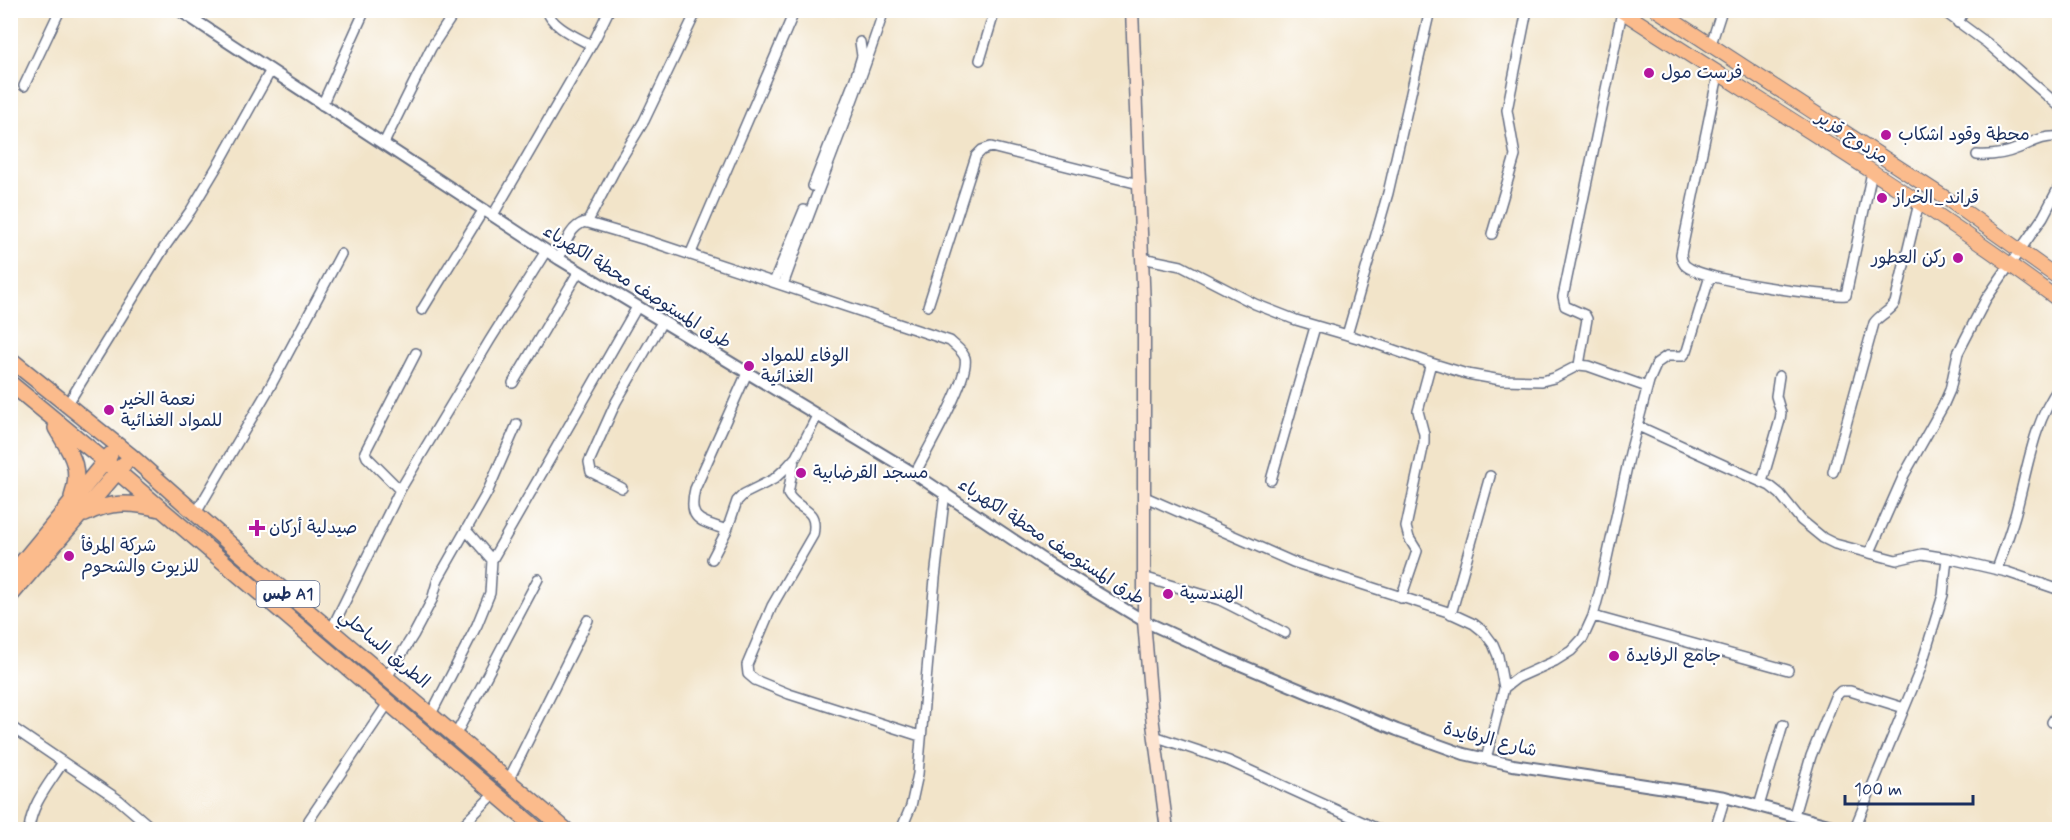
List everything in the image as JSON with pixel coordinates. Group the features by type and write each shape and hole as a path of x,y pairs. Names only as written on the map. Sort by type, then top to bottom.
{"highway":[{"name":"الطريق الساحلي","path":"10,359 130,456 566,830"},
{"name":"الطريق الساحلي","path":"10,383 118,472 538,830"},
{"path":"50,418 69,449 75,465 71,515"},
{"path":"10,596 71,515 105,461 118,446"},
{"path":"10,577 71,515 118,472 130,456"},
{"path":"71,515 119,503 162,510"}],"main road":[{"path":"1132,10 1144,348 1144,621 1167,830"},
{"name":"مزدوج قزير","path":"1658,10 2021,250 2060,279"},
{"name":"مزدوج قزير","path":"1621,11 1919,203 2060,301"}],"street":[{"path":"24,86 60,10"},
{"name":"طرق المستوصف محطة الكهرباء","path":"179,10 579,272 945,492 1045,561 1144,621"},
{"path":"322,105 365,10"},
{"path":"384,143 431,48 456,10"},
{"path":"547,10 548,16 554,23 591,45"},
{"path":"422,310 488,212 591,45 609,10"},
{"path":"588,223 618,164 644,121 697,10"},
{"path":"690,255 795,10"},
{"path":"779,284 865,71 884,10"},
{"path":"980,60 995,10"},
{"path":"1347,335 1388,193 1430,10"},
{"path":"1492,234 1515,156 1507,110 1527,10"},
{"path":"1711,44 1722,10"},
{"path":"1942,10 2013,64 2060,107"},
{"path":"1958,22 1964,10"},
{"path":"1579,365 1587,319 1585,315 1565,306 1563,297 1621,11"},
{"path":"779,284 855,79 862,56 860,42"},
{"path":"67,405 209,180 271,70"},
{"path":"1718,75 1681,254 1682,262 1688,268 1710,276 1790,290 1846,295 1872,172"},
{"path":"1977,155 1995,156 2037,139 2060,137"},
{"path":"928,306 976,156 982,150 991,147 1139,184"},
{"path":"1870,552 1904,475 1943,406 1950,390 1958,353 1986,298 2043,217 2060,185"},
{"path":"1833,472 1874,323 1879,316 1892,309 1895,303 1919,203"},
{"path":"559,259 572,229 578,224 588,223 929,332 950,341 965,358 965,368 949,408 915,474"},
{"path":"331,630 400,490 546,251"},
{"path":"196,513 270,387 340,254"},
{"path":"1142,258 1180,266 1255,304 1316,327 1431,363 1501,380 1526,382 1554,378 1579,365 1647,387"},
{"path":"513,383 579,272"},
{"path":"1504,688 1517,678 1571,651 1583,638 1593,616 1647,387 1657,363 1667,356 1683,356 1687,351 1710,276"},
{"path":"431,714 477,625 490,593 492,560 636,307"},
{"path":"622,489 591,472 589,462 616,402 662,322"},
{"path":"1270,480 1316,327"},
{"path":"400,490 367,457 365,452 416,353"},
{"path":"1401,598 1417,551 1406,533 1406,527 1424,443 1418,411 1431,363"},
{"path":"727,530 698,520 693,512 692,502 695,489 747,374"},
{"path":"1762,482 1780,420 1781,413 1776,396 1779,376"},
{"path":"1997,569 2017,510 2038,429 2049,402 2060,386"},
{"path":"712,559 727,530 737,501 744,494 774,479 794,460 818,416"},
{"path":"387,677 414,634 432,600 438,579 487,493 517,423"},
{"path":"1638,426 1762,482 1780,494 1802,520 1823,538 1835,544 1896,560 1922,554 1947,558 1997,569 2060,590"},
{"path":"794,460 788,494 792,501 809,511 814,518 815,526 813,535 772,606 747,665 748,674 755,680 789,694 920,736"},
{"path":"1451,614 1490,476"},
{"path":"901,830 915,789 945,492"},
{"path":"1143,496 1293,562 1451,614 1474,624 1484,632 1498,656 1504,688 1486,759"},
{"path":"466,530 492,560"},
{"path":"1854,830 1920,670 1943,595 1947,558"},
{"path":"1143,577 1220,600 1285,633"},
{"path":"456,736 538,579"},
{"path":"1593,616 1788,670"},
{"path":"508,781 588,620"},
{"name":"شارع الرفايدة","path":"1144,621 1229,660 1397,730 1447,748 1486,759 1725,797 1848,830"},
{"path":"1794,815 1811,756 1835,697 1841,691 1850,691 1904,708"},
{"path":"309,820 389,702"},
{"path":"2052,722 2060,710"},
{"path":"1759,806 1783,725"},
{"path":"10,726 119,800 154,830"},
{"path":"1155,736 1229,762 1380,830"},
{"path":"29,830 30,816 35,805 63,762"},
{"path":"458,830 495,793"},
{"path":"1715,830 1725,797"}],"place":[{"name":"فرست مول","path":"1649,73"},
{"name":"محطة وقود اشكاب","path":"1886,135"},
{"name":"قراند_الخراز","path":"1882,198"},
{"name":"ركن العطور","path":"1958,258"},
{"name":"الوفاء للمواد الغذائية","path":"749,366"},
{"name":"نعمة الخير للمواد الغذائية","path":"109,410"},
{"name":"مسجد القرضابية","path":"801,473"},
{"name":"صيدلية أركان","path":"257,528"},
{"name":"شركة المرفأ للزيوت والشحوم","path":"69,556"},
{"name":"الهندسية","path":"1168,594"},
{"name":"جامع الرفايدة","path":"1614,656"}]}
